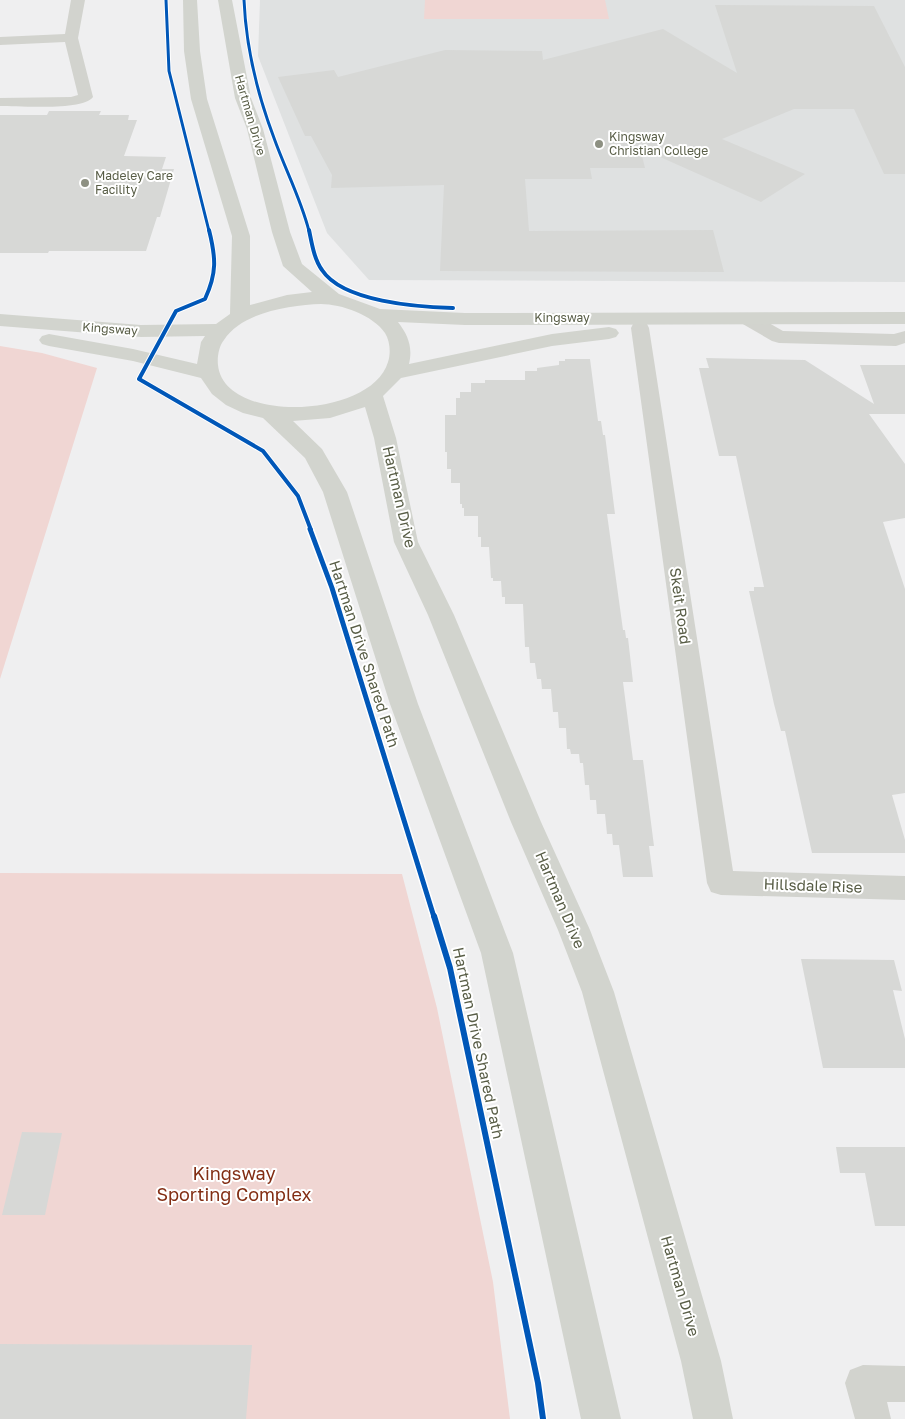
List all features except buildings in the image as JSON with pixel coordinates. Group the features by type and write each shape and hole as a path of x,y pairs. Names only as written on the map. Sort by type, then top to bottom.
{"main road":[{"path":"190,0 192,51 199,99 241,236 240,316"},
{"name":"Hartman Drive","path":"225,0 243,98 255,129 280,232 293,266 332,299"},
{"path":"299,299 332,299 366,309 377,315 393,329 401,346 399,364 385,384 358,402 324,412 306,414 270,412 255,409 220,390 209,373 207,362 208,351 213,340 221,330 240,316 278,302 299,299"},
{"name":"Kingsway","path":"377,315 466,319 905,318"},
{"name":"Kingsway","path":"395,372 552,340 640,328 748,319"},
{"name":"Kingsway","path":"0,320 141,331 221,330"},
{"name":"Kingsway","path":"0,332 133,355 209,373"},
{"name":"Hartman Drive","path":"372,394 385,438 406,542 441,615 526,822 574,930 598,992 701,1361 713,1419"},
{"path":"270,412 314,454 335,492 404,704 497,953 601,1419"}],"street":[{"path":"0,102 72,101 86,97 71,38 78,0"},
{"path":"0,41 71,38"},
{"path":"748,319 779,337 896,340 905,337"},
{"name":"Skeit Road","path":"640,328 721,883"},
{"name":"Hillsdale Rise","path":"721,883 905,888"},
{"path":"873,1419 863,1383 905,1384"}],"shaded area":[{"name":"Kingsway Christian College","path":"260,0 905,0 905,282 369,280 327,233 258,56"}],"green space":[{"path":"425,0 605,0 609,19 424,19"},
{"path":"0,346 42,353 97,368 0,679"},
{"name":"Kingsway Sporting Complex","path":"0,873 402,874 437,1008 493,1282 510,1419 0,1419"}],"cycle path":[{"name":"Hartman Drive Shared Path","path":"166,0 169,71 214,249 214,279 205,299 176,311 139,379 263,451 298,496 332,588 450,968 538,1383 543,1419"},
{"path":"244,0 245,29 249,57 256,84 264,112 305,217 314,254 321,270 337,285 375,299 413,306 453,308"}],"place":[{"name":"Kingsway Christian College","path":"599,144"},
{"name":"Madeley Care Facility","path":"85,183"}]}
